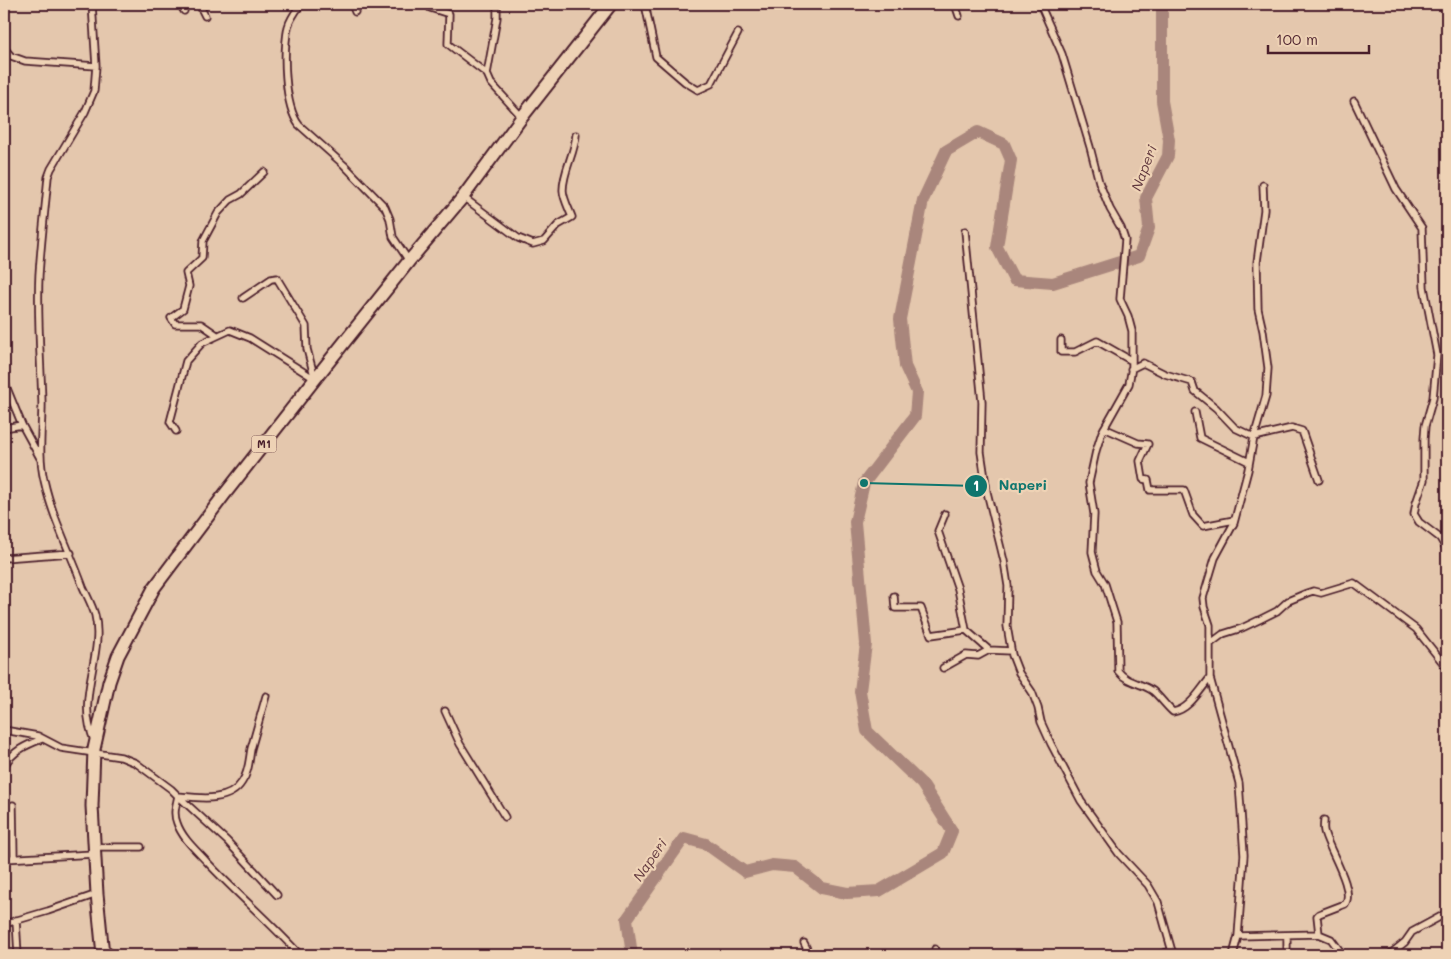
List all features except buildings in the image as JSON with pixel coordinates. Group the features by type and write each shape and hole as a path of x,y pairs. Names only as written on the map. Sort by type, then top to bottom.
{"highway":[{"name":"M1","path":"103,951 97,894 92,806 95,748 109,682 115,665 154,588 224,495 408,261 463,197 522,117 611,4"}],"street":[{"path":"92,4 96,81 91,101 48,177 39,276 42,417 40,458 44,482 54,516 71,553 95,616 97,639 88,687 87,712 89,730 95,748"},
{"path":"180,4 184,10"},
{"path":"199,4 204,16"},
{"path":"301,4 291,18 288,27 286,60 288,92 294,119 344,165 385,207 390,219 393,237 408,261"},
{"path":"352,4 355,12"},
{"path":"486,74 497,18 496,4"},
{"path":"645,4 656,57 685,82 698,90 711,84 738,33"},
{"path":"955,4 958,16"},
{"path":"1040,4 1062,54 1099,182 1110,209 1124,234 1120,299 1128,316 1132,331 1131,369 1126,390 1104,428 1096,450 1089,483 1094,514 1092,552 1097,570 1105,584 1116,622 1118,671 1122,676 1153,691 1173,712 1180,711 1185,707 1210,678"},
{"path":"430,8 449,14 448,44 486,74 491,83 522,117"},
{"path":"4,48 11,56 25,61 96,66"},
{"path":"1354,101 1396,189 1422,228 1424,287 1437,355 1433,398 1424,439 1424,480 1414,514 1419,522 1440,538 1447,550"},
{"path":"463,197 518,238 533,244 544,241 558,225 572,216 563,190 569,161 576,146 576,135"},
{"path":"217,336 201,324 176,324 171,318 183,309 189,286 186,273 202,258 203,241 218,213 230,200 241,194 264,172"},
{"path":"1233,955 1238,936 1244,855 1239,783 1210,678 1210,625 1203,598 1215,558 1234,520 1266,396 1268,378 1263,331 1258,309 1257,262 1264,210 1263,185"},
{"path":"965,231 982,402 980,452 1008,586 1008,626 1011,651 1019,673 1032,692 1041,722 1051,744 1081,800 1119,854 1148,885 1158,902 1173,953 1159,955"},
{"path":"243,298 271,279 277,278 306,326 307,349 315,379"},
{"path":"176,431 170,422 186,361 202,343 230,330 250,338 315,379"},
{"path":"1061,340 1061,352 1075,352 1098,341 1132,361"},
{"path":"1131,369 1143,362 1165,374 1192,382 1195,391 1216,408 1235,428 1254,437 1292,428 1302,431 1318,480"},
{"path":"4,381 22,425 40,458"},
{"path":"1195,412 1200,438 1249,462"},
{"path":"4,428 22,425"},
{"path":"1104,428 1138,443 1148,444 1140,461 1143,479 1148,480 1150,490 1184,490 1193,515 1203,526 1234,520"},
{"path":"945,514 938,531 958,589 966,630 989,650"},
{"path":"4,558 71,553"},
{"path":"1211,643 1223,634 1248,625 1277,611 1288,601 1307,593 1313,591 1321,593 1354,583 1416,629 1447,668"},
{"path":"894,596 895,608 921,608 930,635 966,630"},
{"path":"943,668 966,655 978,656 989,650 1011,651"},
{"path":"178,796 202,798 230,794 243,782 266,696"},
{"path":"445,711 460,744 505,817"},
{"path":"4,730 38,736 61,748 95,748 136,763 171,789 227,841 277,895"},
{"path":"4,766 8,759 24,745 42,739"},
{"path":"178,796 174,812 180,831 226,882 266,919 300,955"},
{"path":"13,805 14,858"},
{"path":"1319,934 1317,916 1348,901 1341,872 1323,829 1324,820"},
{"path":"4,859 141,847"},
{"path":"4,924 97,894"},
{"path":"1389,955 1405,942 1412,932 1447,913"},
{"path":"16,920 18,955"},
{"path":"1238,936 1319,934 1331,939 1343,955"},
{"path":"1287,935 1287,955"},
{"path":"804,943 810,955"},
{"path":"103,951 113,955"}],"waterway":[{"name":"Naperi","path":"632,955 627,919 684,838 706,844 745,872 772,865 795,867 822,888 847,893 879,891 943,853 952,831 922,784 867,731 860,691 866,644 855,522 864,483 915,416 917,392 905,366 900,319 923,200 946,151 978,132 1004,144 1011,160 997,247 1014,280 1053,283 1139,256 1149,228 1146,198 1168,156 1169,140 1162,101 1162,4"}],"place":[{"name":"Naperi","path":"864,483"}]}
